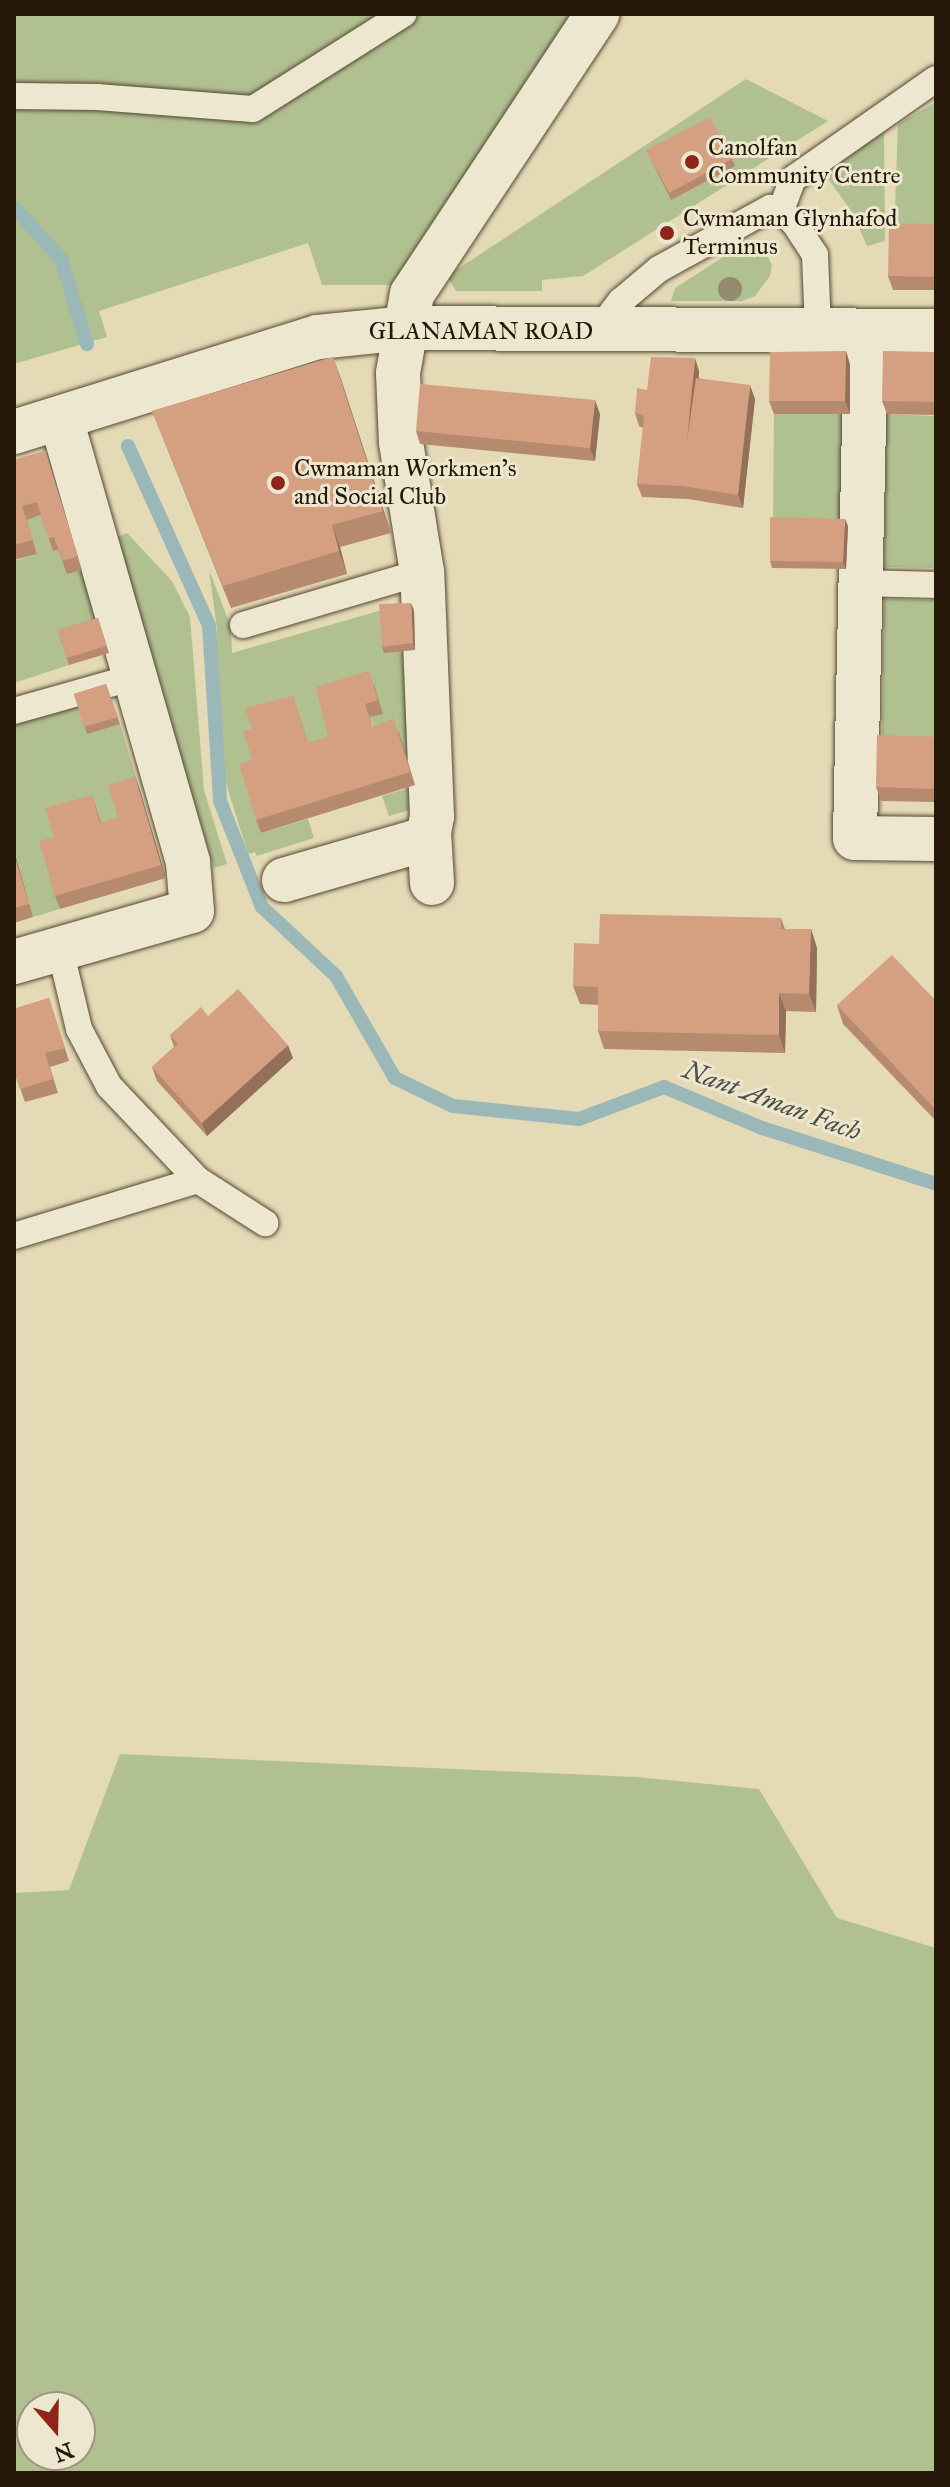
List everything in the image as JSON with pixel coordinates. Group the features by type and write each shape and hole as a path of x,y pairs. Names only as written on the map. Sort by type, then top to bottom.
{"street":[{"path":"432,883 422,572 401,442 398,373 412,294 597,14"},
{"name":"GLANAMAN ROAD","path":"14,432 318,337 406,328 936,331"},
{"path":"866,332 855,838 936,839"},
{"path":"14,962 192,911 188,862 61,418"},
{"path":"284,880 422,840 429,832"}],"lane":[{"path":"14,96 97,97 253,109 403,14"},
{"path":"781,210 793,179 936,79"},
{"path":"598,331 621,301 659,269 760,211 781,210 808,239 815,255 818,331"},
{"path":"243,625 422,572"},
{"path":"861,583 936,585"},
{"path":"14,711 134,677"},
{"path":"60,949 79,1029 109,1086 198,1180 265,1223"},
{"path":"14,1236 198,1180"}],"green space":[{"path":"14,14 573,14 412,285 322,285 308,243 99,311 107,337 14,364"},
{"path":"746,79 828,121 583,276 542,280 542,291 456,291 447,276"},
{"path":"936,102 936,237 894,236 898,124"},
{"path":"884,130 885,241 867,246 852,212 824,173"},
{"path":"746,247 764,250 772,265 770,276 755,296 742,301 671,301 675,288 731,252"},
{"path":"774,414 850,414 848,526 773,524"},
{"path":"887,414 936,416 936,568 884,567"},
{"path":"41,515 59,550 82,570 101,625 69,665 14,683 14,561 37,554 27,520"},
{"path":"127,533 172,581 190,617 204,790 227,864 214,868 114,538"},
{"path":"209,570 231,627 232,653 382,610 415,650 423,806 389,816 382,796 415,786 377,739 370,717 383,713 327,719 324,721 333,750 256,742 261,833 308,819 314,838 257,856 255,852 248,854 225,780 213,645 217,629"},
{"path":"884,599 936,600 936,749 882,749"},
{"path":"77,701 120,724 140,790 122,831 44,855 60,909 33,917 14,851 14,721"},
{"path":"120,1754 636,1777 759,1789 837,1918 936,1948 936,2473 14,2473 14,1893 69,1890"}],"building":[{"name":"Canolfan Community Centre","path":"710,117 732,159 669,193 646,150"},
{"path":"889,223 936,224 936,277 888,276"},
{"path":"846,351 845,401 769,401 770,352"},
{"path":"883,351 936,352 936,402 882,401"},
{"name":"Cwmaman Workmen’s and Social Club","path":"333,357 383,511 332,525 339,551 223,586 152,411"},
{"path":"651,357 695,358 687,440 696,378 750,385 738,495 683,486 637,484 644,416 635,413 637,388 647,390"},
{"path":"420,384 595,400 590,448 416,431"},
{"path":"45,451 78,556 62,561 54,537 48,538 37,502 22,506 33,540 14,545 14,460"},
{"path":"770,517 845,519 843,562 770,561"},
{"path":"411,603 413,643 382,647 379,604"},
{"path":"98,618 106,646 67,658 58,630"},
{"path":"369,671 378,700 365,704 372,726 394,719 410,772 256,820 239,764 252,760 243,731 252,729 245,708 293,696 308,743 328,737 316,687"},
{"path":"106,684 118,717 84,727 74,694"},
{"path":"877,735 936,737 936,789 876,787"},
{"path":"135,777 161,865 55,896 39,841 54,837 45,808 92,795 100,823 118,818 108,785"},
{"path":"14,854 29,904 14,908"},
{"path":"600,914 781,918 781,929 811,929 809,994 779,993 779,1035 598,1031 598,987 573,986 574,943 599,944"},
{"path":"892,955 936,1001 936,1110 837,1005"},
{"path":"238,989 288,1045 202,1123 152,1067 178,1044 170,1035 201,1007 208,1016"},
{"path":"49,998 65,1048 45,1053 53,1079 20,1089 14,1070 14,1009"}],"waterway":[{"name":"Nant Aman Fach","path":"14,207 61,259 87,344"},
{"name":"Nant Aman Fach","path":"128,446 209,625 220,801 262,907 336,976 395,1078 453,1106 579,1119 664,1087 762,1128 936,1184"}],"place":[{"name":"Canolfan Community Centre","path":"692,162"},
{"name":"Cwmaman Glynhafod Terminus","path":"667,233"},
{"name":"Cwmaman Workmen’s and Social Club","path":"278,483"}]}
